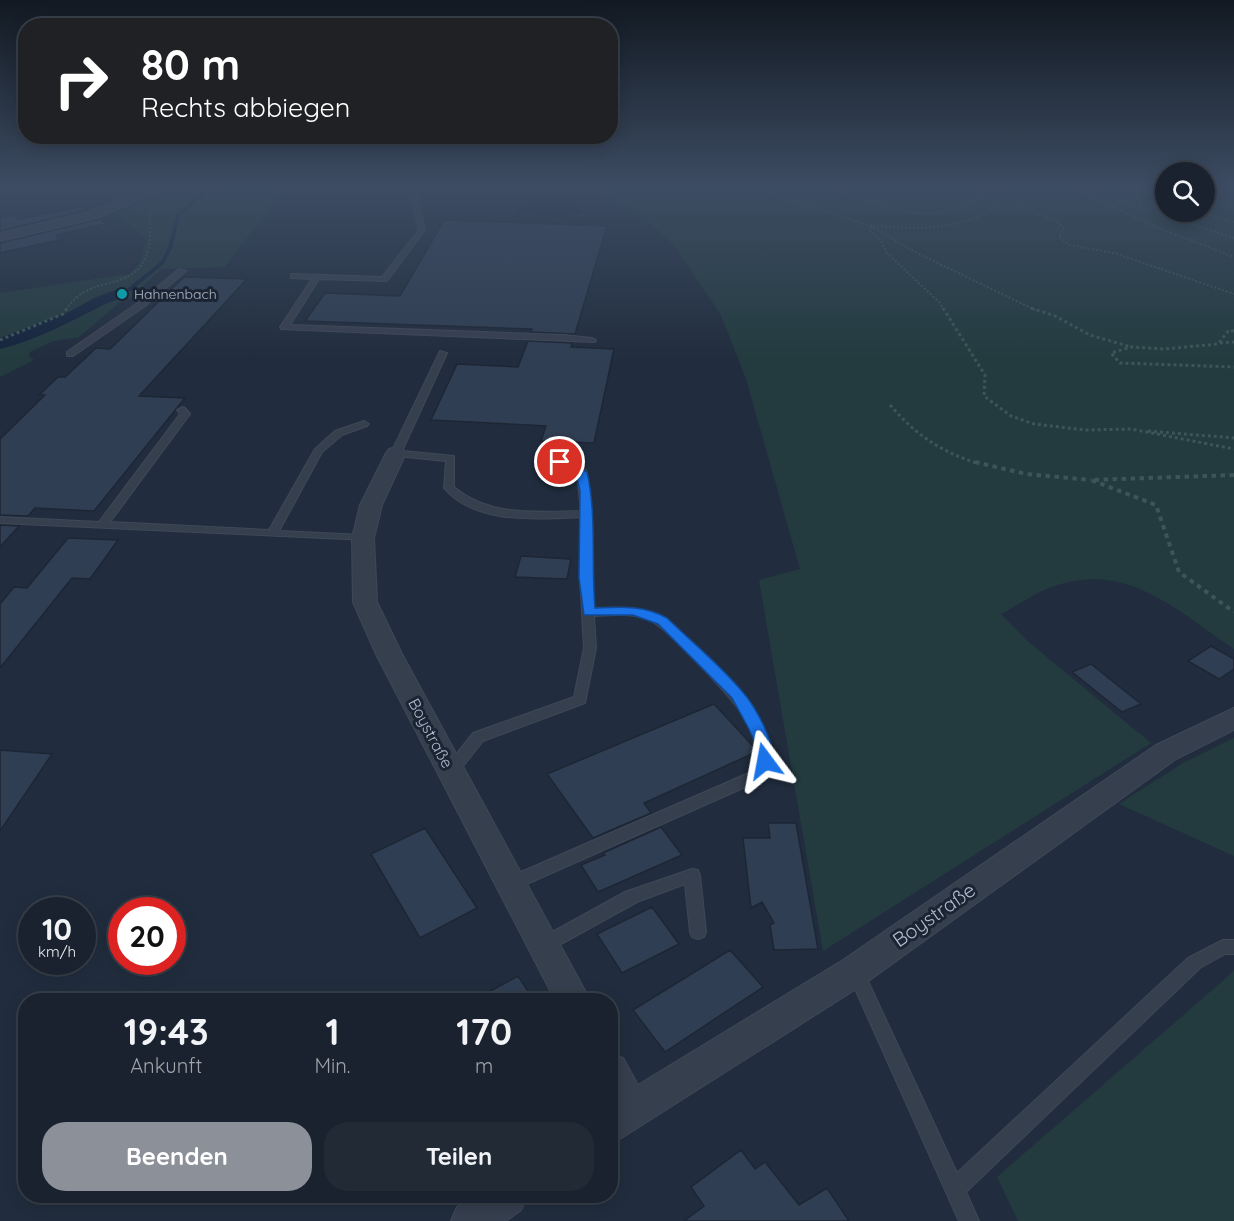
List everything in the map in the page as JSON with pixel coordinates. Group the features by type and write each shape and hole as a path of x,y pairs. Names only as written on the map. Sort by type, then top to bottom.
{"street":[{"name":"Boystraße","path":"396,453 371,505 363,538 365,602 389,654 569,993"},
{"name":"Boystraße","path":"621,1116 855,971 1166,752 1234,718"},
{"path":"471,1221 497,1203"}],"lane":[{"path":"294,276 384,279 410,245"},
{"path":"70,354 142,304 182,271"},
{"path":"317,277 284,327 592,340"},
{"path":"443,353 396,453 451,458 449,488 459,499 482,509 533,516 587,514"},
{"path":"102,525 184,414 182,410"},
{"path":"272,534 318,451 326,441 338,432 364,424"},
{"path":"451,771 478,737 580,700 590,648 586,578 587,514 582,472 560,462 539,459"},
{"path":"0,520 363,538"},
{"path":"512,884 756,776 764,770 765,748 737,694 662,621 652,615 633,611 589,612"},
{"path":"544,945 631,897 692,875 698,932"},
{"path":"955,1189 1194,963 1223,947 1234,947"},
{"path":"855,971 969,1221"}],"path":[{"path":"0,340 63,314 68,302 76,293 119,282 136,273 146,262 151,245"},
{"path":"883,245 887,253 939,302 986,375 984,396 1011,416 1056,429 1131,429 1234,438"},
{"path":"903,245 1032,309 1055,316 1090,335 1131,347 1164,349 1234,342"},
{"path":"1069,245 1125,256 1234,294"},
{"path":"1203,245 1234,257"},
{"path":"1218,344 1229,330 1234,331"},
{"path":"1131,347 1114,351 1111,355 1120,363 1234,367"},
{"path":"890,405 919,435 945,450 1018,473 1061,481 1234,475"},
{"path":"1131,429 1234,449"},
{"path":"1091,480 1156,505 1179,572 1234,612"}],"green space":[{"path":"145,245 242,245 225,267 161,269 130,298 120,302 79,337 53,341 30,352 29,356 34,360 0,377 0,293 129,274 139,264"},
{"path":"673,245 1234,245 1234,649 1172,606 1150,594 1129,585 1106,580 1081,580 1055,586 1001,614 1030,643 1151,743 823,951 759,580 800,569 746,379 721,315"},
{"path":"1234,738 1234,856 1119,804 1183,763"},
{"path":"1234,971 1234,1221 1018,1221 997,1177"}],"building":[{"path":"0,245 36,245 0,253"},
{"path":"430,245 601,245 575,334 531,332 532,329 305,321 325,293 400,296"},
{"path":"184,277 247,279 139,396 185,398 94,511 35,508 28,516 0,515 0,439 45,395 39,395 58,377 65,377 96,348 110,349"},
{"path":"528,341 572,343 571,347 614,349 594,443 541,441 546,426 431,420 457,364 518,367"},
{"path":"0,525 19,526 0,547"},
{"path":"68,538 118,540 90,579 72,578 0,668 0,604 14,587 27,588"},
{"path":"521,556 571,559 567,579 515,577"},
{"path":"1211,646 1234,659 1234,669 1219,679 1188,661"},
{"path":"1091,664 1141,704 1122,712 1072,672"},
{"path":"714,704 753,746 754,753 644,803 651,813 593,838 547,774"},
{"path":"0,750 52,754 0,831"},
{"path":"768,823 796,823 818,949 774,950 770,925 774,923 762,902 751,908 743,838 770,838"},
{"path":"661,827 682,855 598,892 581,865"},
{"path":"425,828 477,908 420,938 371,854"},
{"path":"652,907 679,944 622,973 597,934"},
{"path":"730,950 763,987 665,1052 633,1010"},
{"path":"518,976 529,993 487,993"},
{"path":"741,1150 755,1169 765,1162 799,1205 827,1188 849,1221 684,1221 704,1206 691,1187"}],"waterway":[{"name":"Hahnenbach","path":"130,289 162,263 171,245"},
{"name":"Hahnenbach","path":"99,301 118,294"},
{"name":"Hahnenbach","path":"0,344 77,314 95,304"}],"place":[{"name":"Hahnenbach","path":"122,294"}],"route":[{"path":"560,462 582,472 586,491 586,578 589,612 633,611 652,615 662,621 697,658 737,694 765,748 765,761"}]}
